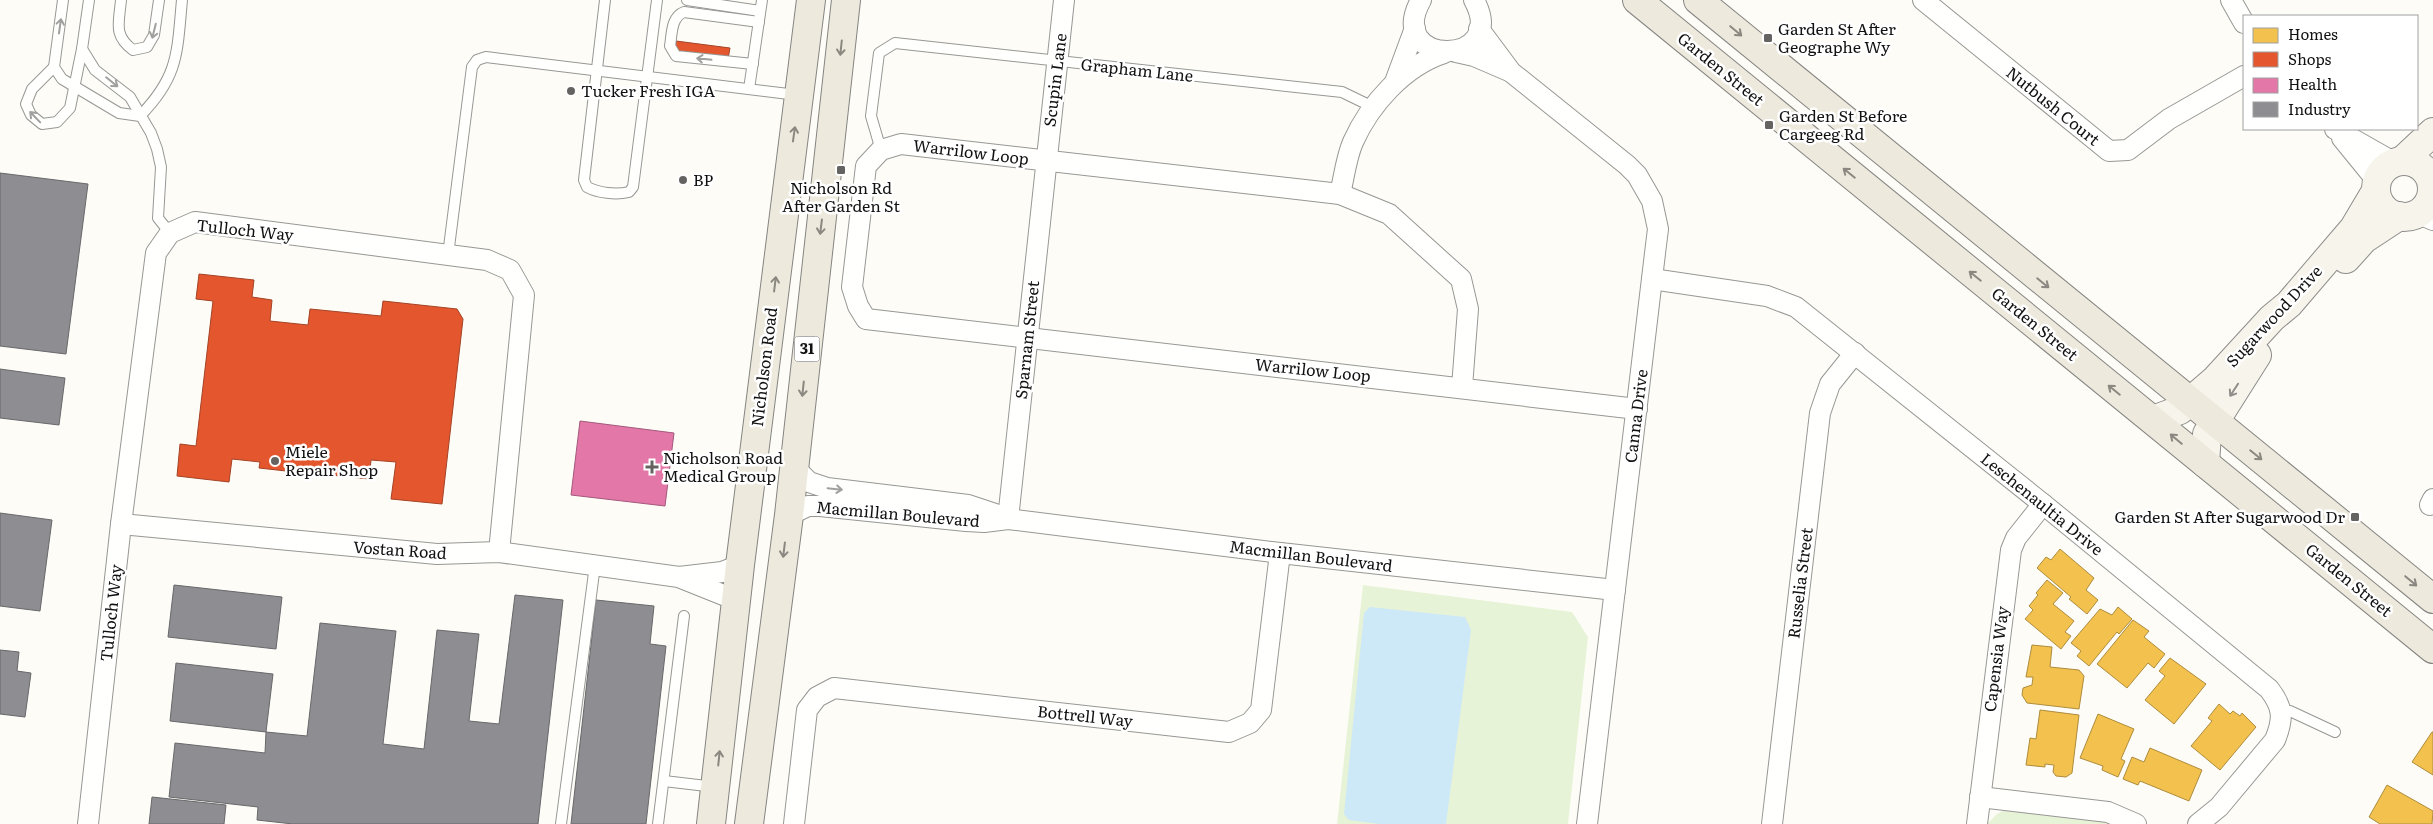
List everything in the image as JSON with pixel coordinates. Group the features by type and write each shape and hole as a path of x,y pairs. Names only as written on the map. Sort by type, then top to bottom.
{"main road":[{"name":"Nicholson Road","path":"711,824 740,565 811,0"},
{"name":"31","path":"749,824 789,514 846,0"},
{"name":"Garden Street","path":"1637,0 2433,649"},
{"path":"1698,0 2433,600"},
{"path":"1865,137 1895,172 1952,228 1955,240 1946,251"}],"street":[{"name":"Scupin Lane","path":"1046,161 1064,0"},
{"name":"Nutbush Court","path":"1922,0 2109,151 2128,150 2169,119 2243,77"},
{"path":"2231,0 2243,22"},
{"path":"1340,194 1352,143 1373,107 1395,82 1426,60 1450,52 1474,39 1479,29 1478,3"},
{"path":"1395,82 1414,10"},
{"name":"Canna Drive","path":"1414,10 1426,45 1474,56 1511,72"},
{"name":"Canna Drive","path":"1479,29 1511,72 1627,165 1645,187 1652,201 1658,229 1587,824"},
{"path":"2337,130 2401,171 2430,178 2423,209 2383,207 2401,171"},
{"name":"Sugarwood Drive","path":"2153,420 2180,410 2191,402 2289,304 2433,132"},
{"name":"Warrilow Loop","path":"1462,387 1468,309 1461,279 1389,214 1340,194 901,144 881,150 866,166 852,287 858,306 866,319 1637,408"},
{"name":"Sparnam Street","path":"1008,519 1046,161"},
{"name":"Sugarwood Drive","path":"2205,463 2207,434 2214,421 2246,369 2282,325 2364,239 2423,209"},
{"name":"Tulloch Way","path":"88,824 121,524 156,253 170,233 195,222 487,260 510,270 524,295 499,552"},
{"name":"Leschenaultia Drive","path":"1652,279 1745,292 1783,301 1808,315 2269,689 2280,705 2282,712"},
{"name":"Russelia Street","path":"1772,824 1820,414 1830,384 1856,353"},
{"name":"Macmillan Boulevard","path":"794,467 809,482 827,488 968,505 1008,519 1280,554 1614,590"},
{"name":"Capensia Way","path":"1977,824 2011,550 2016,538 2043,504"},
{"name":"Macmillan Boulevard","path":"789,514 808,506 820,506 966,521 984,522 1008,519"},
{"name":"Vostan Road","path":"121,524 437,554 499,552 679,577 736,600"},
{"name":"Bottrell Way","path":"794,824 807,710 817,696 834,688 1229,732 1250,723 1261,710 1280,554"},
{"name":"Vostan Road","path":"679,577 722,572 740,565"},
{"path":"2198,824 2219,807 2274,740 2282,719 2282,712"},
{"path":"1980,797 2108,812 2136,824"}],"lane":[{"path":"63,0 54,67 32,89 26,104 31,115 42,124 57,122 70,108 82,50 89,0"},
{"path":"121,0 118,30 122,42 133,50 147,47 154,35 159,0"},
{"path":"140,116 153,102 166,82 176,60 182,0"},
{"path":"605,0 584,180 586,187 594,191 623,194 629,192 633,187 657,0"},
{"path":"687,0 761,5"},
{"path":"750,0 761,5"},
{"path":"749,89 761,5"},
{"path":"753,64 676,56 670,46 674,21 678,14 684,12 759,22"},
{"name":"Grapham Lane","path":"881,150 871,116 879,54 894,43 1342,92 1373,107"},
{"path":"82,50 95,70 130,97 157,149 161,167 158,218 170,233"},
{"path":"448,255 472,67 476,60 486,57 800,96"},
{"path":"54,67 62,79 75,87 119,112 140,116"},
{"path":"561,824 595,565"},
{"path":"658,824 684,616"},
{"path":"2282,712 2290,711 2335,732"},
{"path":"664,781 715,787"}],"green space":[{"path":"1363,585 1572,612 1588,637 1568,824 1337,824"},
{"path":"2005,810 2100,819 2116,824 1987,824 1997,814"}],"water":[{"path":"1370,607 1465,617 1471,630 1446,824 1380,824 1349,820 1344,814 1364,613"}],"building: Homes":[{"path":"2060,549 2094,578 2086,590 2098,600 2087,614 2069,599 2071,597 2037,568 2046,557 2051,560"},
{"path":"2047,580 2063,593 2053,604 2074,621 2065,632 2071,636 2061,649 2025,619 2033,610 2029,606 2038,595 2036,593"},
{"path":"2118,607 2132,619 2119,634 2117,632 2089,666 2077,656 2081,651 2071,643 2100,609 2112,615"},
{"path":"2133,620 2149,631 2144,637 2165,654 2154,668 2148,663 2127,688 2097,664"},
{"path":"2032,645 2052,647 2050,667 2079,670 2084,676 2079,709 2027,703 2022,695 2023,688 2032,685 2033,677 2026,677"},
{"path":"2170,658 2206,684 2174,724 2145,700 2165,676 2159,671"},
{"path":"2219,704 2230,714 2233,711 2240,716 2242,713 2256,727 2220,770 2191,746 2212,721 2208,718"},
{"path":"2040,710 2079,715 2072,773 2066,777 2056,776 2053,772 2054,765 2045,764 2045,767 2026,765 2030,738 2036,739"},
{"path":"2098,714 2134,729 2121,759 2125,761 2118,777 2102,770 2103,766 2080,758"},
{"path":"2433,732 2433,775 2412,762"},
{"path":"2150,748 2202,770 2189,801 2140,781 2138,785 2123,779 2132,757 2144,762"},
{"path":"2387,785 2433,811 2432,824 2380,824 2369,817"}],"building: Shops":[{"path":"676,41 730,48 728,59 674,52"},
{"path":"199,274 254,280 252,297 272,300 270,321 308,325 310,309 381,316 383,301 457,309 463,319 442,504 391,499 396,462 371,460 369,479 312,473 312,468 287,465 286,471 259,468 260,462 232,459 229,482 177,476 180,444 196,446 213,301 196,299"}],"building: Health":[{"path":"580,421 674,433 665,506 571,495"}],"building: Industry":[{"path":"0,173 88,184 66,354 0,346"},
{"path":"0,369 65,378 59,425 0,418"},
{"path":"0,513 52,520 40,611 0,606"},
{"path":"174,585 282,597 276,649 168,637"},
{"path":"515,595 563,600 538,824 293,824 257,820 258,807 169,797 175,743 265,753 266,732 307,736 320,623 396,631 383,744 424,749 437,630 479,634 469,721 499,724"},
{"path":"596,600 654,606 650,644 666,646 646,824 571,824"},
{"path":"0,650 19,652 17,671 31,673 25,717 0,714"},
{"path":"176,663 273,674 266,732 170,721"},
{"path":"152,797 226,805 224,824 149,824"}],"place":[{"name":"Garden St After Geographe Wy","path":"1768,38"},
{"name":"Tucker Fresh IGA","path":"571,91"},
{"name":"Garden St Before Cargeeg Rd","path":"1769,125"},
{"name":"Nicholson Rd After Garden St","path":"841,170"},
{"name":"BP","path":"683,180"},
{"name":"Miele Repair Shop","path":"275,461"},
{"name":"Nicholson Road Medical Group","path":"652,467"},
{"name":"Garden St After Sugarwood Dr","path":"2355,517"}]}
